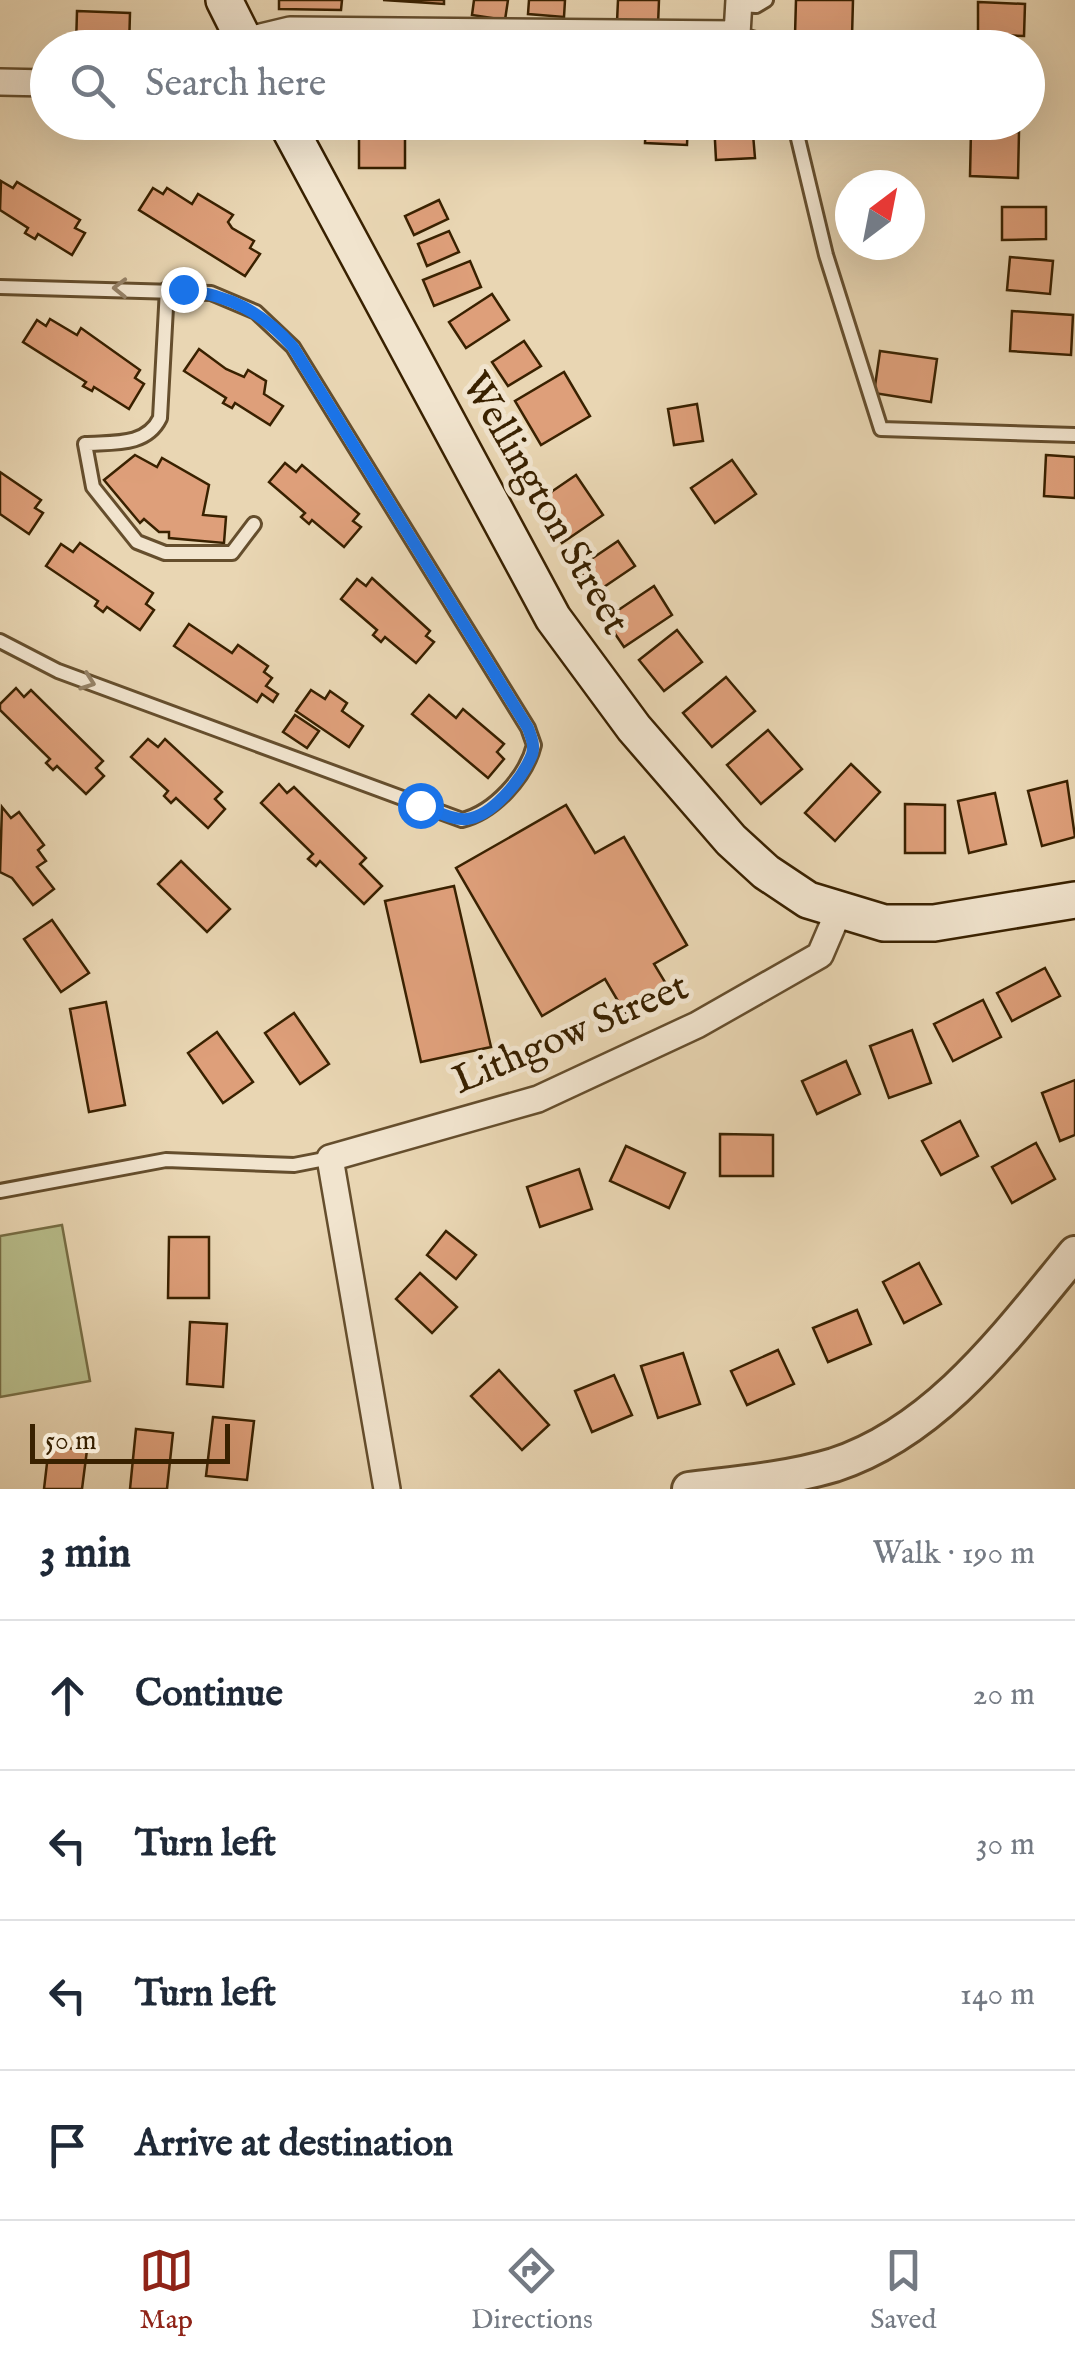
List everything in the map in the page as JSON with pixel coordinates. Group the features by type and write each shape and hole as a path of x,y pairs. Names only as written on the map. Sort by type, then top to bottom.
{"main road":[{"path":"224,0 239,30"},
{"name":"Wellington Street","path":"296,140 525,570 574,647 634,728 731,840 779,882 838,913 884,923 934,923 1075,900"}],"street":[{"path":"737,30 739,2"},
{"path":"0,82 30,83"},
{"name":"Lithgow Street","path":"330,1158 538,1099 697,1026 820,955 838,913"},
{"path":"330,1158 388,1489"},
{"path":"689,1489 807,1472 866,1452 895,1435 971,1375 1075,1253"}],"lane":[{"path":"739,2 756,6 766,0"},
{"path":"798,140 826,255 881,429 1075,435"},
{"path":"0,287 167,289 236,301 275,327 293,347 528,728 534,745 530,759 496,804 481,816 462,820 58,671 0,640"},
{"path":"167,289 160,418 148,435 135,440 84,444 88,476 126,531 151,550 232,553 254,524"},
{"path":"0,1190 166,1160 294,1164 330,1158"}],"green space":[{"path":"62,1225 90,1381 0,1397 0,1236"}],"building":[{"path":"279,0 342,0 341,10 279,9"},
{"path":"383,0 444,0 444,4"},
{"path":"474,0 508,0 505,20 472,15"},
{"path":"529,0 565,0 564,17 528,14"},
{"path":"618,0 659,0 658,25 617,22"},
{"path":"796,0 853,0 852,30 795,30"},
{"path":"978,2 1025,4 1024,30 978,30"},
{"path":"77,11 130,13 130,30 76,30"},
{"path":"359,140 405,140 405,168 359,168"},
{"path":"645,140 687,140 687,145"},
{"path":"715,140 754,140 755,158 716,160"},
{"path":"971,140 1019,140 1018,178 970,176"},
{"path":"1,181 13,188 17,182 80,220 75,228 85,233 72,255 38,234 35,239 25,233 28,228 0,210"},
{"path":"153,188 163,194 167,188 192,204 198,194 233,215 228,222 232,228 254,241 250,248 260,254 245,276 139,210"},
{"path":"439,200 448,219 414,235 405,216"},
{"path":"1002,207 1046,207 1046,239 1002,240"},
{"path":"449,231 459,252 427,266 418,244"},
{"path":"1010,257 1053,261 1050,294 1007,290"},
{"path":"470,261 481,287 434,306 423,280"},
{"path":"492,294 509,320 466,348 449,322"},
{"path":"1012,311 1073,315 1071,355 1010,351"},
{"path":"50,319 77,335 81,328 140,370 135,378 144,384 129,409 94,387 92,391 83,386 86,382 23,342 37,320 46,326"},
{"path":"524,341 541,366 508,386 492,362"},
{"path":"199,349 226,369 244,377 248,370 266,381 264,394 283,406 270,425 235,403 232,408 223,403 226,398 184,371"},
{"path":"880,351 937,359 931,402 874,393"},
{"path":"564,372 590,416 541,445 515,401"},
{"path":"697,404 703,441 674,445 668,409"},
{"path":"135,455 157,467 162,458 209,485 203,515 226,517 224,543 169,538 169,532 159,532 144,519 140,523 104,480"},
{"path":"1046,455 1075,457 1075,498 1044,496"},
{"path":"732,460 756,494 715,523 691,488"},
{"path":"285,463 296,472 302,465 359,514 353,521 361,527 344,547 312,520 309,524 301,517 305,513 269,482"},
{"path":"0,472 41,500 35,508 43,513 29,534 0,514"},
{"path":"576,475 603,515 562,543 535,503"},
{"path":"618,541 635,566 595,593 578,568"},
{"path":"80,543 153,593 146,604 154,610 140,630 107,607 103,612 95,606 98,601 46,566 61,544 73,552"},
{"path":"372,578 430,631 426,636 434,642 416,663 385,637 381,642 373,635 377,630 341,599 357,579 366,586"},
{"path":"654,586 672,615 624,647 605,619"},
{"path":"189,624 232,653 238,645 268,666 264,672 272,678 266,686 278,694 273,702 262,694 257,702 174,646"},
{"path":"677,630 702,662 664,691 639,660"},
{"path":"726,677 755,711 712,747 683,713"},
{"path":"16,688 24,697 31,690 103,761 96,768 104,776 86,794 57,766 53,770 46,763 50,759 0,710 0,704"},
{"path":"311,690 325,699 330,691 347,703 342,711 363,726 349,747 296,711"},
{"path":"429,695 456,718 463,709 504,744 497,752 504,759 488,778 412,714"},
{"path":"295,715 319,731 307,748 283,732"},
{"path":"768,730 802,769 761,804 727,765"},
{"path":"148,739 158,747 165,739 222,792 215,799 225,809 208,828 176,798 171,803 164,796 168,791 131,757"},
{"path":"851,764 880,792 835,841 805,813"},
{"path":"1067,781 1075,837 1042,846 1028,791"},
{"path":"279,784 287,793 294,787 366,858 360,864 382,886 364,904 320,861 316,866 308,859 313,854 261,803"},
{"path":"995,793 1006,844 969,853 958,801"},
{"path":"905,804 945,805 945,853 905,853"},
{"path":"566,805 595,853 624,837 687,945 654,964 668,987 625,1013 605,979 542,1016 456,868"},
{"path":"2,807 11,818 19,812 44,845 38,850 46,861 37,867 54,889 33,905 12,878 0,872"},
{"path":"181,861 230,909 207,932 158,884"},
{"path":"454,886 491,1047 421,1062 385,901"},
{"path":"52,920 89,973 61,992 24,939"},
{"path":"1045,968 1060,996 1012,1021 997,993"},
{"path":"983,1000 1001,1037 953,1061 934,1024"},
{"path":"106,1002 125,1105 89,1112 70,1009"},
{"path":"294,1013 329,1064 300,1084 265,1033"},
{"path":"912,1030 931,1083 889,1098 870,1046"},
{"path":"217,1032 253,1082 223,1103 188,1053"},
{"path":"846,1061 860,1094 817,1114 802,1081"},
{"path":"1075,1080 1075,1135 1060,1141 1042,1093"},
{"path":"960,1121 978,1156 941,1175 922,1141"},
{"path":"720,1134 773,1135 773,1176 720,1176"},
{"path":"1036,1143 1055,1179 1012,1203 992,1167"},
{"path":"626,1146 685,1173 669,1208 610,1181"},
{"path":"579,1169 592,1209 540,1227 527,1187"},
{"path":"446,1231 476,1255 456,1279 427,1255"},
{"path":"169,1237 209,1237 209,1298 168,1298"},
{"path":"919,1263 941,1304 904,1323 883,1282"},
{"path":"420,1273 457,1307 432,1333 396,1299"},
{"path":"857,1310 871,1344 828,1362 813,1328"},
{"path":"190,1322 227,1324 223,1387 187,1384"},
{"path":"778,1350 794,1384 747,1405 731,1371"},
{"path":"683,1353 700,1404 658,1418 641,1366"},
{"path":"499,1370 549,1425 522,1450 471,1396"},
{"path":"614,1375 632,1415 592,1432 575,1391"},
{"path":"213,1417 254,1421 247,1480 206,1476"},
{"path":"136,1429 173,1433 167,1489 130,1489"},
{"path":"49,1446 87,1450 82,1489 44,1489"}],"route":[{"path":"183,289 236,301 275,327 293,347 528,728 534,745 530,759 496,804 481,816 462,820 420,805"}]}
